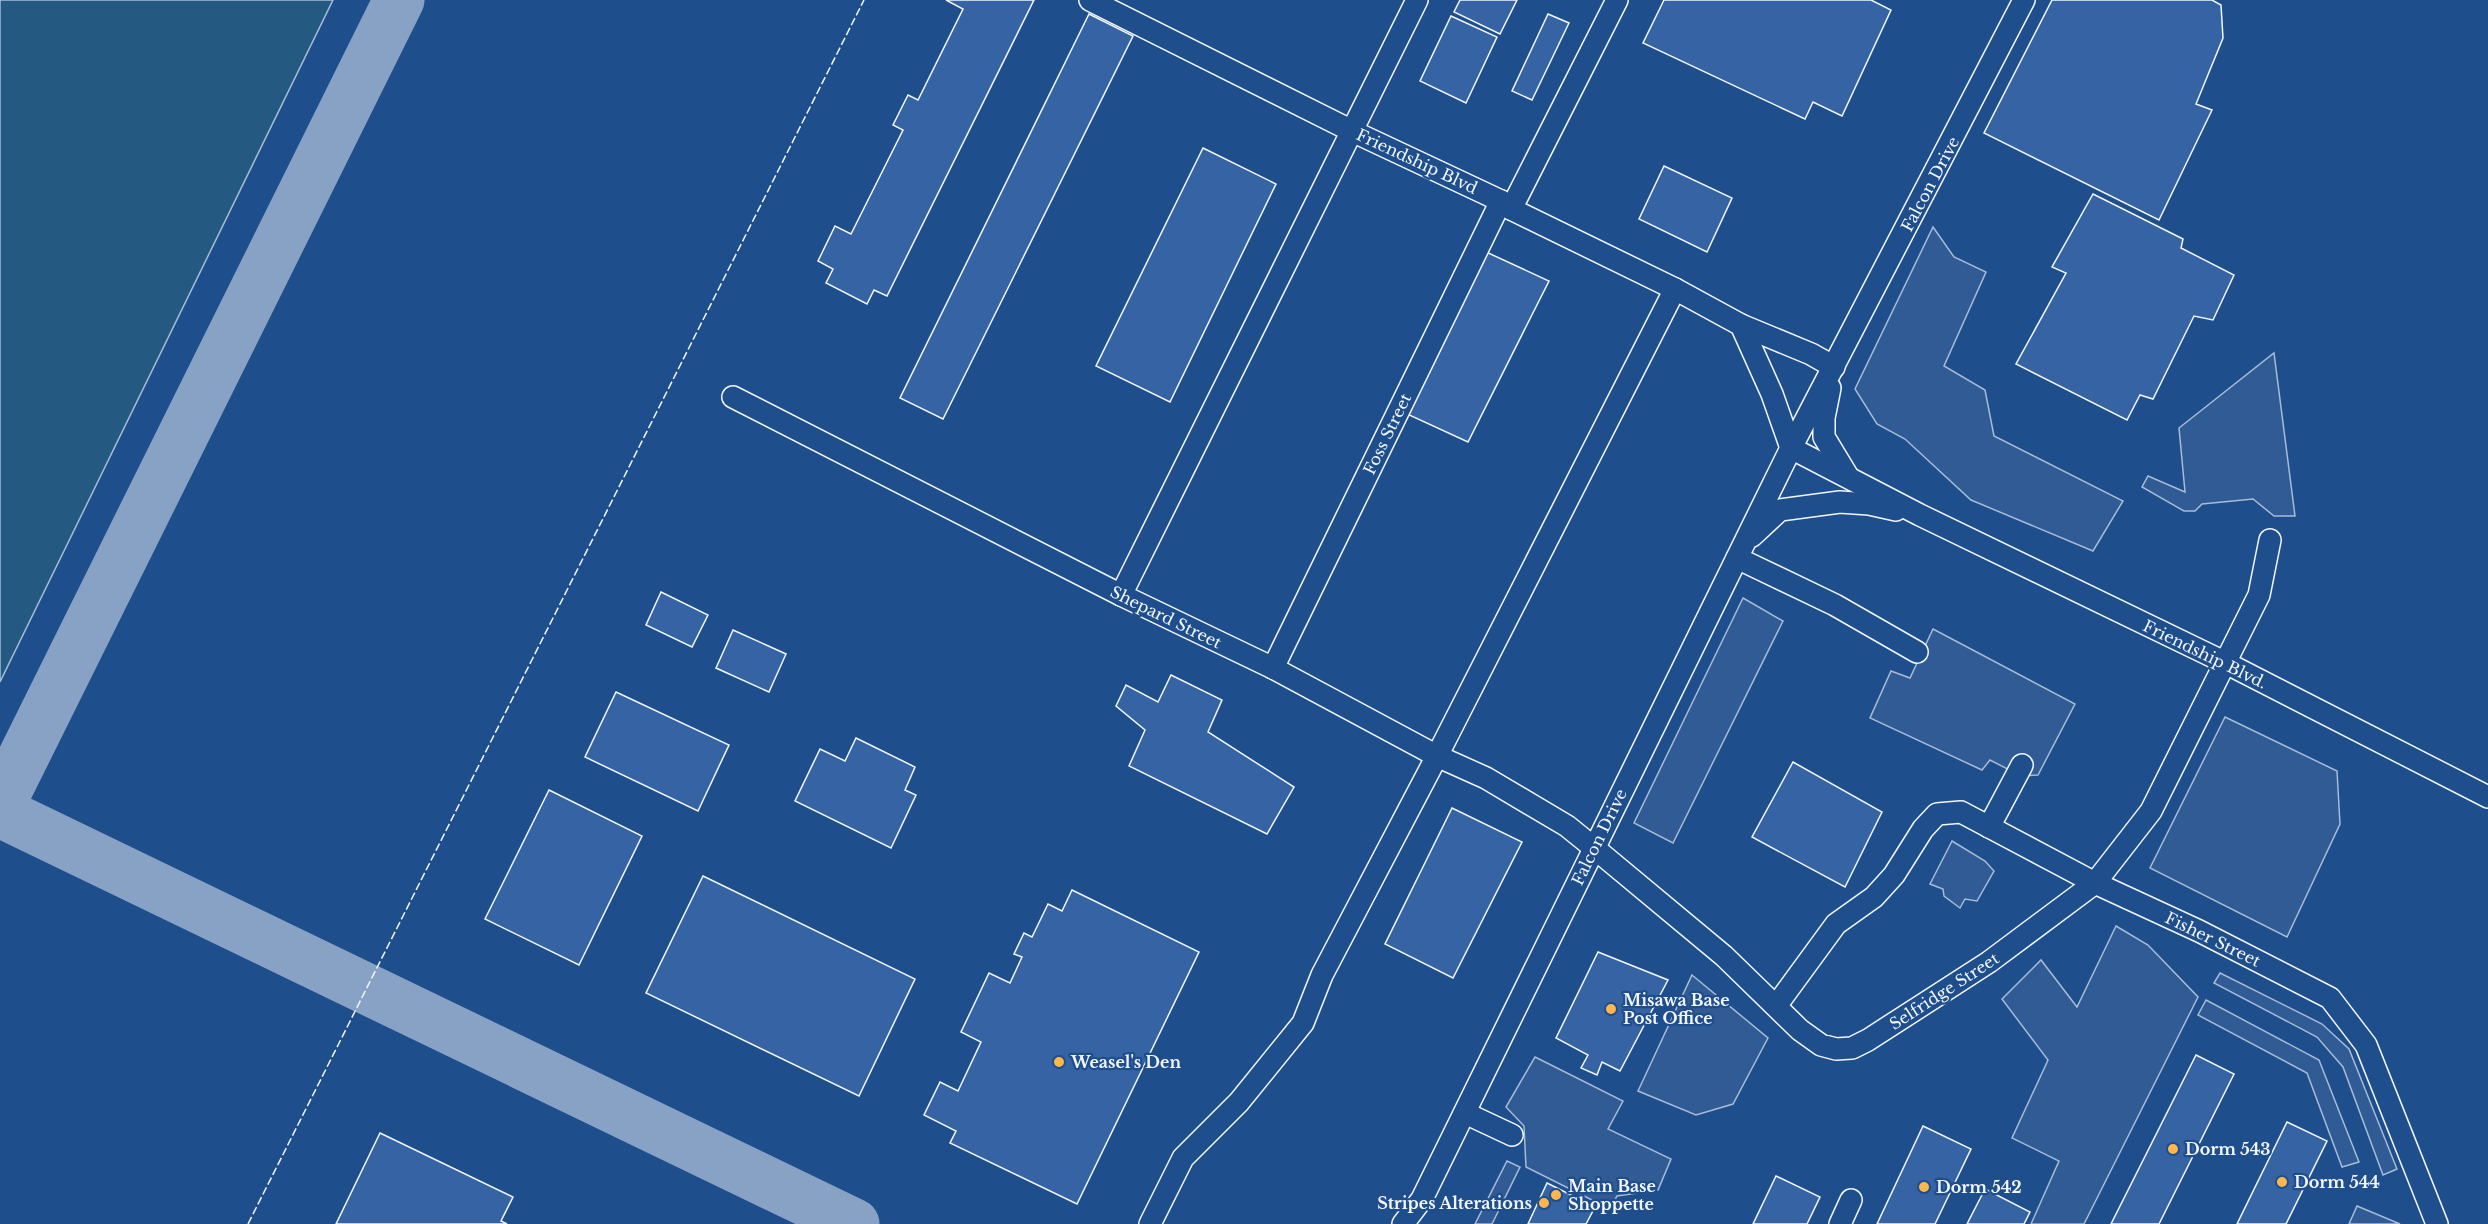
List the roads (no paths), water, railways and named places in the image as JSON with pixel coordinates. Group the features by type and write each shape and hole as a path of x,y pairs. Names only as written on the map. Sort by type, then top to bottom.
{"street":[{"name":"Friendship Blvd","path":"1090,0 1675,289 1741,325 1811,354 1834,367"},
{"path":"1120,595 1417,0"},
{"name":"Foss Street","path":"1273,668 1506,205 1617,0"},
{"name":"Falcon Drive","path":"1402,1224 1422,1199 1791,448 2024,0"},
{"path":"1150,1224 1183,1158 1239,1102 1303,1023 1322,975 1437,756 1675,289"},
{"path":"1741,325 1772,394 1791,448"},
{"name":"Friendship Blvd.","path":"1834,367 1824,418 1824,437 1848,476"},
{"name":"Shepard Street","path":"734,397 1120,595 1273,668 1437,756 1486,778 1567,826 1593,847"},
{"name":"Friendship Blvd.","path":"1791,448 1920,515 2226,663 2488,797"},
{"name":"Friendship Blvd.","path":"1740,550 1780,510 1840,502 1869,504 1920,515"},
{"name":"Selfridge Street","path":"1593,847 1706,940 1800,1030 1821,1045 1836,1049 1852,1048 1989,962 2095,883 2151,812 2259,595 2270,540"},
{"path":"1740,550 1917,652"},
{"path":"1989,827 2022,765"},
{"name":"Fisher Street","path":"1776,1006 1836,924 1874,897 1894,875 1923,829 1937,814 1960,812 2095,883 2199,931 2330,998 2366,1044 2437,1224"},
{"path":"1465,1113 1512,1135"},
{"path":"1840,1224 1851,1200"}],"place":[{"name":"Misawa Base Post Office","path":"1611,1009"},
{"name":"Weasel's Den","path":"1059,1062"},
{"name":"Dorm 543","path":"2173,1149"},
{"name":"Dorm 544","path":"2282,1182"},
{"name":"Dorm 542","path":"1924,1187"},
{"name":"Main Base Shoppette","path":"1556,1195"},
{"name":"Stripes Alterations","path":"1544,1203"}]}
